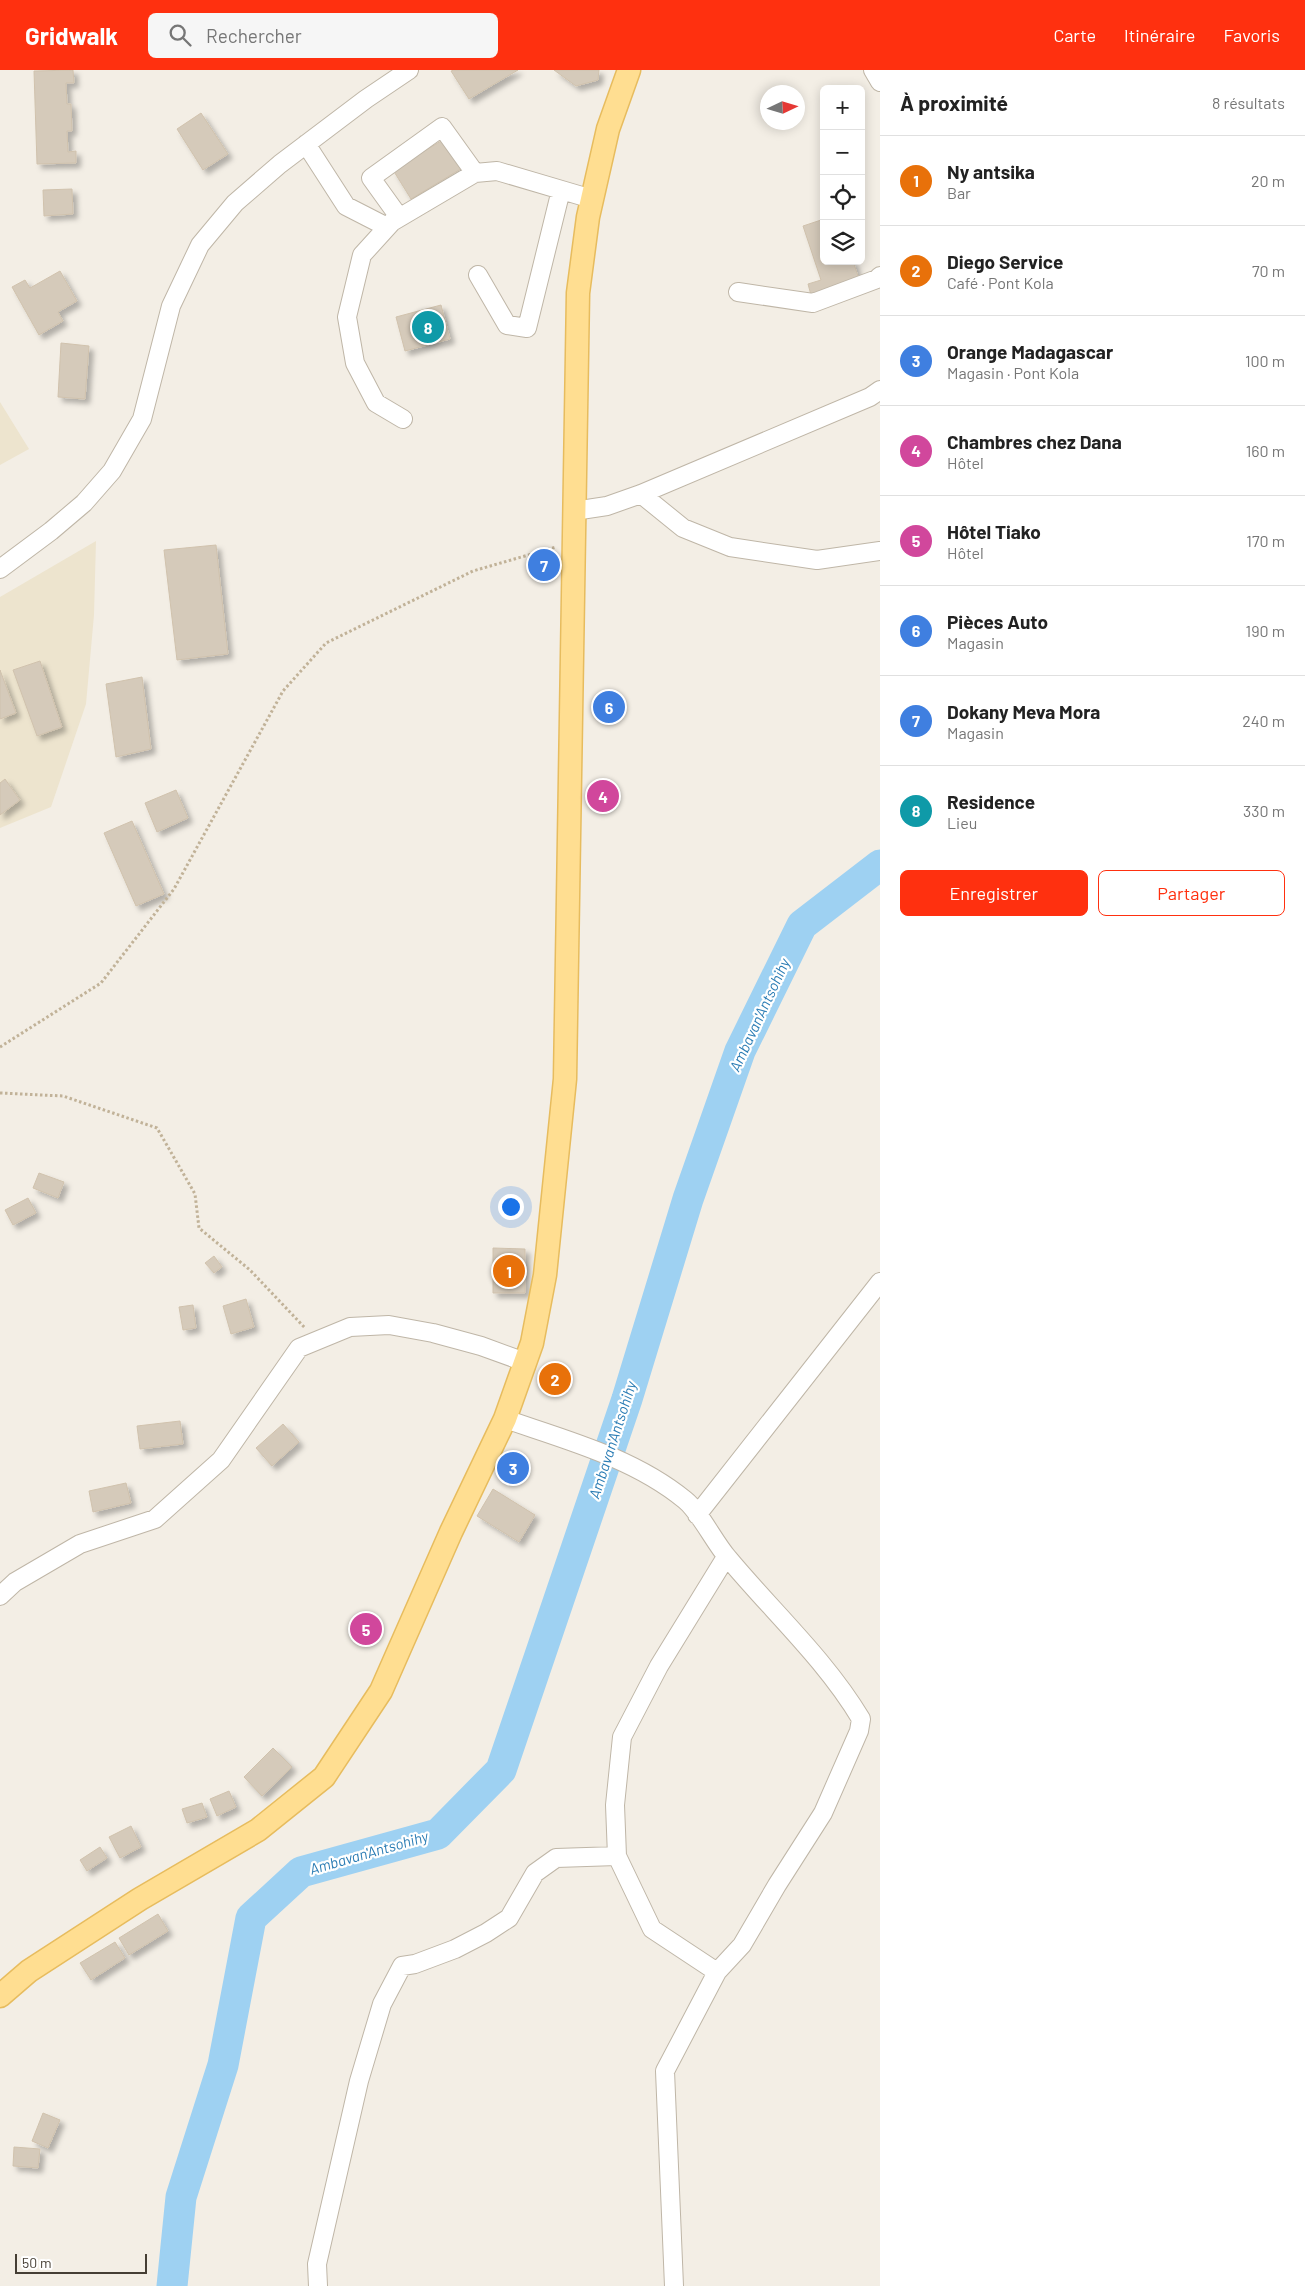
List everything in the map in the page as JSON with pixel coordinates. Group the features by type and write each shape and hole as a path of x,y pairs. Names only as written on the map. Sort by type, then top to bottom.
{"main road":[{"path":"0,1996 29,1971 140,1898 258,1830 324,1777 381,1691 451,1532 505,1419 532,1343 545,1275 565,1079 578,293 588,217 608,129 629,70"}],"street":[{"path":"0,569 52,531 84,503 112,471 142,419 171,306 200,244 235,203 306,144 409,70"},
{"path":"873,70 880,82"},
{"path":"393,222 371,178 442,127 475,173"},
{"path":"306,144 346,206 393,222"},
{"path":"403,419 376,404 355,363 347,317 362,255 393,222 475,173 497,171 592,200"},
{"path":"478,275 508,325 527,328 561,190"},
{"path":"738,292 813,303 877,279 880,276"},
{"path":"574,511 606,506 641,494 870,396 880,390"},
{"path":"641,494 682,528 730,547 817,560 880,551"},
{"path":"697,1516 880,1282"},
{"path":"0,1596 15,1582 80,1544 155,1519 221,1460 299,1348 350,1327 389,1325 433,1333 481,1346 525,1362"},
{"path":"505,1419 576,1444 637,1469 686,1500 726,1557 797,1635 861,1719 859,1731 823,1813 777,1885 742,1945 717,1972 665,2071 674,2286"},
{"path":"717,1972 652,1929 617,1856 615,1805 622,1737 659,1666 726,1557"},
{"path":"318,2286 317,2264 359,2081 382,2004 402,1966 415,1964 455,1949 486,1933 509,1918 536,1873 556,1858 617,1856"}],"path":[{"path":"0,1047 101,983 174,889 283,691 326,643 473,571 574,542"},
{"path":"0,1093 63,1096 157,1128 195,1194 199,1228 250,1270 316,1341"}],"shaded area":[{"path":"0,402 29,449 0,465"},
{"path":"96,541 94,615 86,704 51,807 0,828 0,597"}],"building":[{"path":"73,70 74,83 66,83 67,104 71,104 72,131 67,131 68,152 76,151 76,163 37,164 34,71"},
{"path":"518,70 469,99 451,71"},
{"path":"554,70 599,70 598,80 576,86"},
{"path":"201,113 228,154 203,170 177,129"},
{"path":"446,138 464,167 411,199 393,170"},
{"path":"72,189 73,214 44,216 43,190"},
{"path":"820,220 820,265 854,265 860,282 812,299 808,284 821,280 803,226"},
{"path":"60,271 77,301 58,312 63,321 39,335 12,287 25,280 30,288"},
{"path":"441,305 450,339 405,351 396,317"},
{"path":"61,343 89,346 85,399 58,397"},
{"path":"216,545 228,654 177,660 164,550"},
{"path":"40,661 62,727 37,736 13,670"},
{"path":"0,670 16,713 0,719"},
{"path":"142,677 151,749 116,757 106,684"},
{"path":"5,779 20,800 0,815 0,783"},
{"path":"176,790 188,818 157,832 145,803"},
{"path":"132,821 164,894 136,906 104,833"},
{"path":"39,1173 64,1182 58,1198 33,1188"},
{"path":"28,1198 36,1213 13,1225 5,1210"},
{"path":"493,1248 525,1249 525,1293 493,1293"},
{"path":"214,1256 222,1267 214,1273 205,1263"},
{"path":"246,1299 254,1327 231,1334 223,1306"},
{"path":"193,1305 196,1328 183,1330 179,1307"},
{"path":"180,1421 183,1444 140,1449 137,1426"},
{"path":"283,1424 299,1442 272,1466 256,1448"},
{"path":"126,1483 131,1503 93,1512 89,1491"},
{"path":"493,1489 535,1515 519,1542 477,1516"},
{"path":"273,1748 292,1767 262,1796 244,1777"},
{"path":"229,1791 236,1807 217,1816 210,1799"},
{"path":"202,1803 207,1817 187,1823 182,1809"},
{"path":"131,1826 141,1847 120,1858 109,1837"},
{"path":"100,1847 107,1858 87,1871 80,1860"},
{"path":"158,1914 168,1931 129,1955 119,1938"},
{"path":"115,1942 125,1958 91,1980 80,1963"},
{"path":"43,2113 60,2120 48,2148 32,2141"},
{"path":"14,2147 40,2149 38,2168 13,2166"}],"waterway":[{"name":"Ambavan'Antsohihy","path":"172,2286 181,2197 223,2065 251,1918 301,1872 438,1834 501,1770 627,1399 688,1199 740,1051 802,925 880,865"}],"place":[{"name":"Residence","path":"428,327"},
{"name":"Dokany Meva Mora","path":"544,565"},
{"name":"Pièces Auto","path":"609,707"},
{"name":"Chambres chez Dana","path":"603,796"},
{"name":"Ny antsika","path":"509,1271"},
{"name":"Diego Service","path":"555,1379"},
{"name":"Orange Madagascar","path":"513,1468"},
{"name":"Hôtel Tiako","path":"366,1629"}]}
